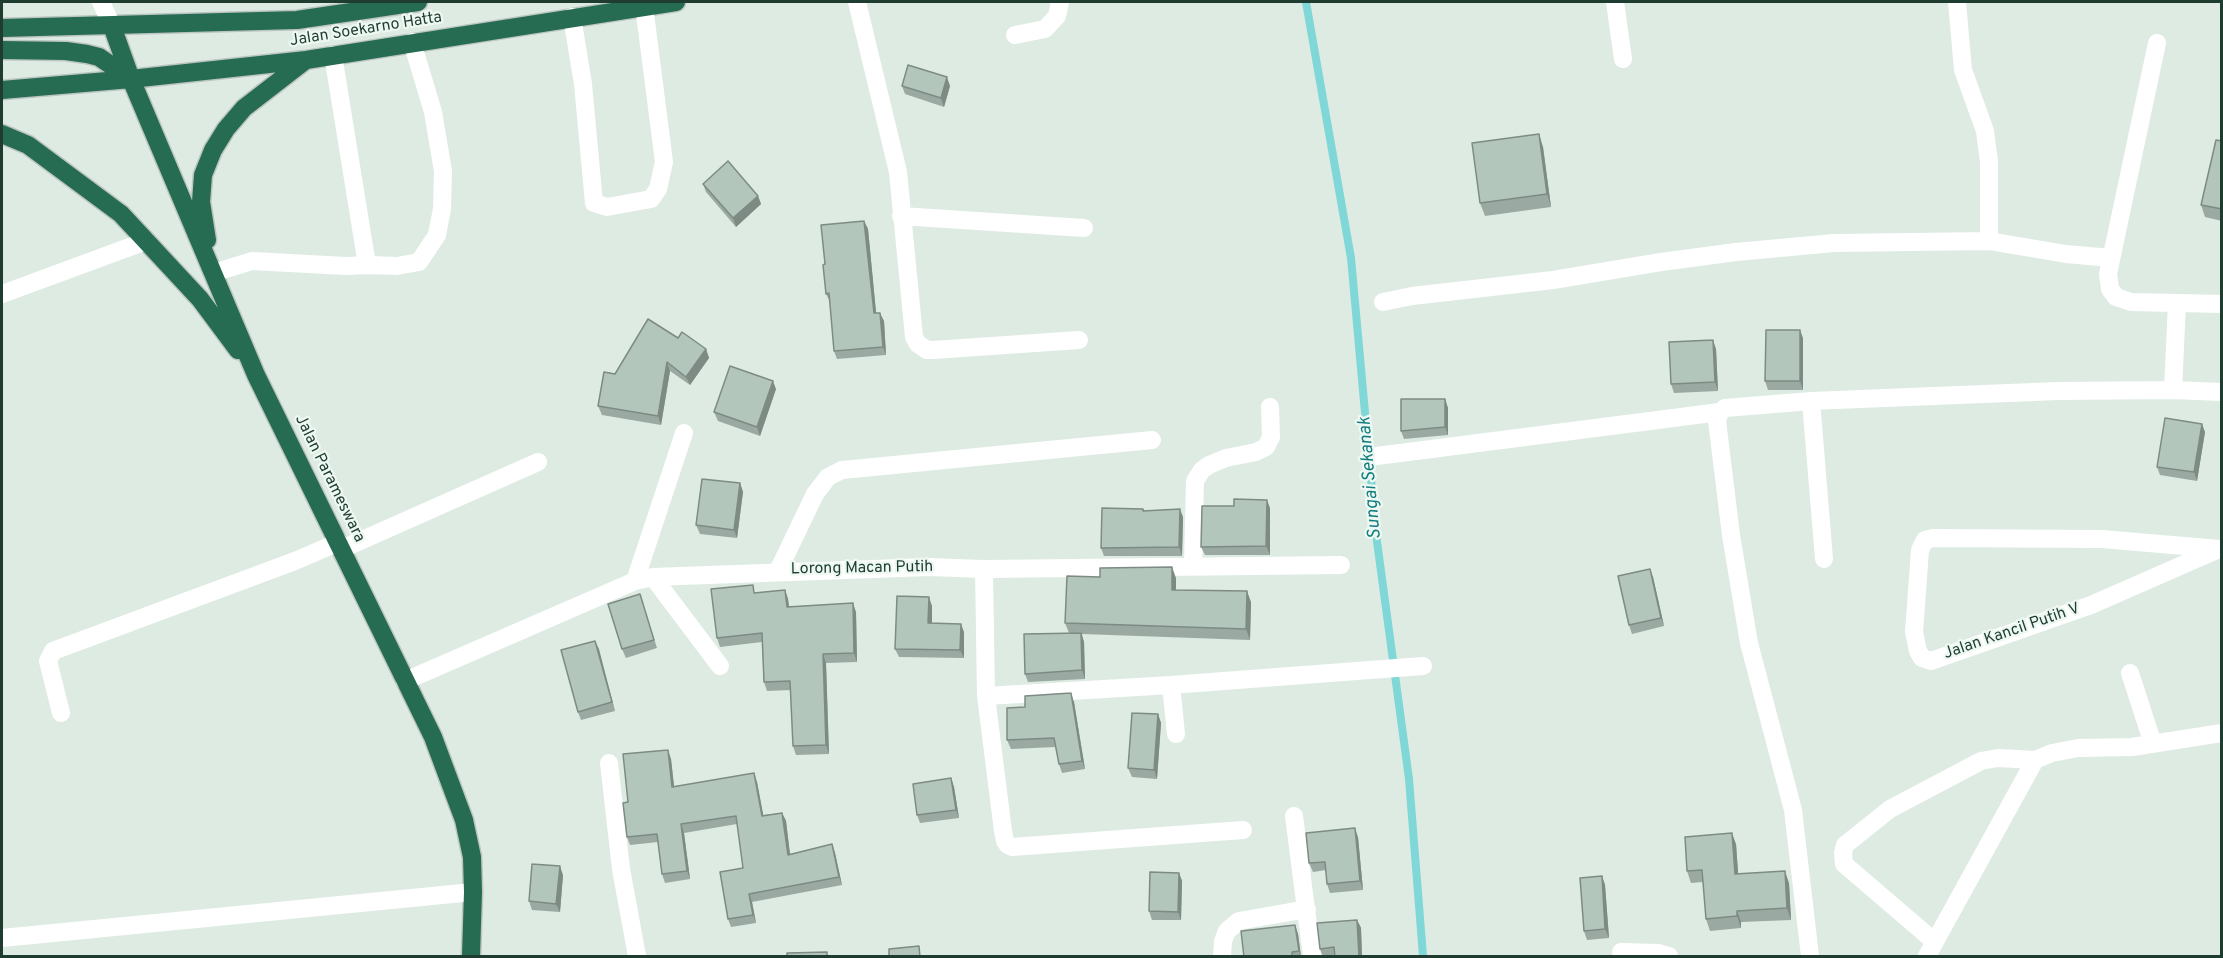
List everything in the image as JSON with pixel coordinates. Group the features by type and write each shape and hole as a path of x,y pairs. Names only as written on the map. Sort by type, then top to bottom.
{"highway":[{"name":"Jalan Soekarno Hatta","path":"2,28 297,20 385,4 418,2"},
{"name":"Jalan Soekarno Hatta","path":"2,90 306,60 676,2"},
{"name":"Jalan Parameswara","path":"112,26 131,79 256,375 433,737 464,820 472,857 471,957"},
{"path":"2,50 66,51 87,54 99,57 131,79"},
{"path":"213,273 201,202 203,175 213,150 226,129 244,108 306,60"},
{"path":"2,134 28,145 121,214 200,299 256,375"}],"street":[{"path":"101,2 112,26"},
{"path":"857,2 898,172 914,337 923,347 933,350 1078,339"},
{"path":"1015,35 1045,29 1057,16 1060,2"},
{"path":"1615,2 1623,59"},
{"path":"1957,2 1963,70 1985,131 1989,162 1989,241"},
{"path":"572,17 583,84 594,203 607,207 651,199 658,189 664,162 644,6"},
{"path":"213,273 252,261 346,266 397,266 419,262 437,235 441,218 443,171 433,112 412,42"},
{"path":"2157,43 2111,258 2108,274 2110,289 2116,297 2131,302 2222,304"},
{"path":"333,56 367,265"},
{"path":"901,216 1084,228"},
{"path":"2,294 146,241"},
{"path":"1383,302 1413,296 1553,280 1736,252 1834,243 1989,241 2066,254 2111,258"},
{"path":"2173,390 2176,303"},
{"path":"1369,457 1720,412 1725,408 1811,401 2058,391 2222,392"},
{"path":"1811,401 1824,559"},
{"path":"1193,567 1195,481 1202,470 1209,465 1266,447 1271,437 1270,407"},
{"path":"1720,412 1717,421 1731,535 1749,643 1793,810 1810,957"},
{"path":"684,433 644,579 720,666"},
{"path":"778,571 816,494 828,477 842,470 1152,440"},
{"path":"61,713 48,661 53,651 340,546 538,462"},
{"name":"Jalan Kancil Putih V","path":"1933,538 2102,539 2220,549 2091,604 1931,661 1922,658 1918,651 1914,632 1920,550 1925,540 1933,538"},
{"name":"Lorong Macan Putih","path":"405,681 644,579 778,571 929,567 1341,565"},
{"path":"984,568 986,696 1003,831 1008,845 1243,830"},
{"path":"986,696 1172,685 1418,666"},
{"path":"2130,673 2153,744"},
{"path":"1172,685 1176,734"},
{"path":"2036,760 1931,950 1844,864 1842,853 1845,845 1890,809 1982,761 1998,758 2036,760 2052,753 2078,748 2132,747 2222,734"},
{"path":"609,763 621,869 638,957"},
{"path":"1294,816 1312,957"},
{"path":"2,938 473,892"},
{"path":"1222,957 1222,941 1227,931 1239,921 1307,909"},
{"path":"1621,952 1659,953 1669,957"}],"building":[{"path":"908,65 947,77 941,98 902,86"},
{"path":"1539,134 1547,194 1480,203 1472,143"},
{"path":"2216,140 2222,141 2222,209 2201,205"},
{"path":"728,161 758,196 733,218 703,184"},
{"path":"864,221 874,313 880,313 883,347 834,351 829,293 826,294 823,265 825,264 821,225"},
{"path":"648,319 678,338 682,332 706,349 686,377 667,362 658,416 598,406 604,372 615,374"},
{"path":"1766,330 1800,330 1800,381 1765,381"},
{"path":"1713,340 1715,382 1671,384 1669,342"},
{"path":"730,366 773,381 757,427 714,412"},
{"path":"1401,399 1445,399 1445,427 1401,431"},
{"path":"2165,418 2202,424 2194,472 2157,467"},
{"path":"702,479 740,483 734,530 696,525"},
{"path":"1234,499 1267,500 1266,546 1201,547 1202,506 1234,506"},
{"path":"1102,508 1143,509 1143,511 1180,509 1179,547 1101,548"},
{"path":"1172,567 1172,590 1247,591 1246,629 1065,623 1067,576 1100,577 1100,568"},
{"path":"1650,569 1661,618 1629,625 1618,576"},
{"path":"753,585 754,593 785,590 787,607 853,603 854,653 823,654 826,745 793,746 790,681 764,682 762,633 717,638 711,589"},
{"path":"640,594 654,640 622,649 608,604"},
{"path":"897,596 929,597 928,623 961,624 960,650 895,649"},
{"path":"1081,633 1082,670 1025,674 1024,634"},
{"path":"595,641 612,702 578,712 561,650"},
{"path":"1071,693 1082,761 1059,764 1054,738 1007,740 1007,708 1025,707 1025,696"},
{"path":"1132,713 1158,714 1154,770 1128,768"},
{"path":"668,750 672,787 754,773 762,816 782,813 788,855 832,844 839,877 749,894 753,915 728,919 720,872 743,868 736,816 681,824 687,871 662,874 657,834 627,837 623,803 628,802 623,754"},
{"path":"951,778 956,810 917,815 913,784"},
{"path":"1355,828 1360,881 1327,884 1325,862 1309,863 1306,833"},
{"path":"1732,833 1735,874 1785,871 1787,908 1737,911 1737,916 1706,919 1702,870 1687,871 1685,837"},
{"path":"532,864 560,866 556,904 529,901"},
{"path":"1150,872 1179,873 1178,912 1149,911"},
{"path":"1602,876 1605,929 1584,931 1580,878"},
{"path":"1357,920 1359,957 1335,957 1334,947 1320,949 1317,923"},
{"path":"1295,925 1299,951 1292,952 1292,957 1244,957 1241,931"},
{"path":"919,946 920,957 889,957 889,949"},
{"path":"827,952 827,957 787,957 787,953"}],"waterway":[{"name":"Sungai Sekanak","path":"1306,2 1351,258 1376,534 1409,779 1423,956"}]}
